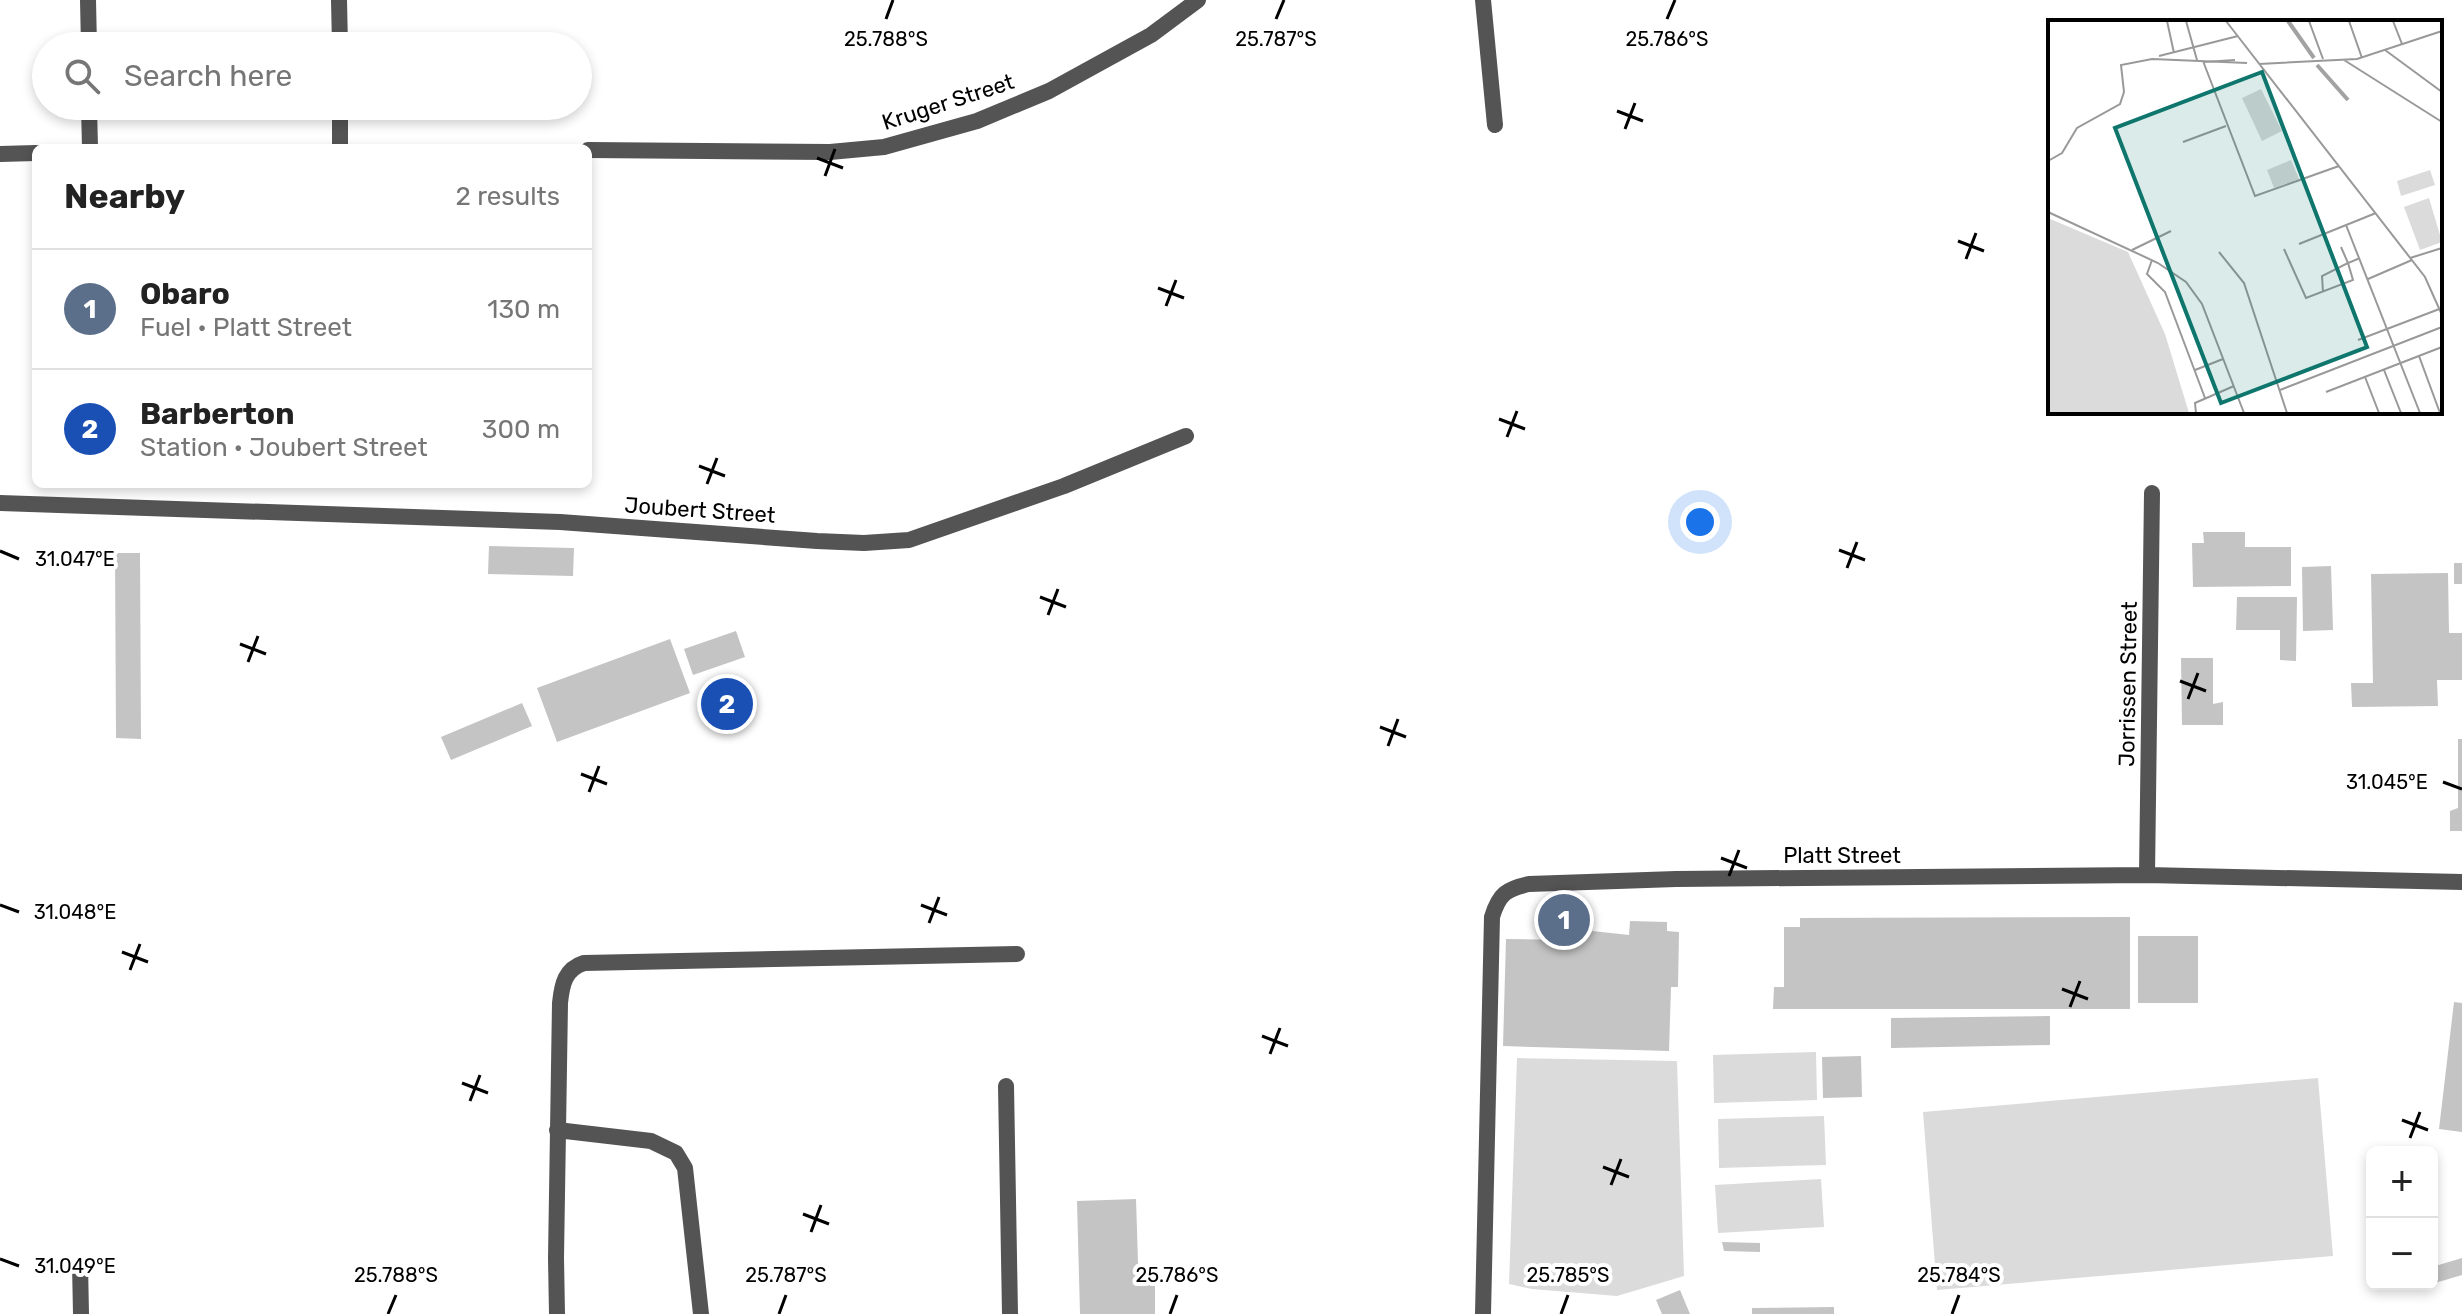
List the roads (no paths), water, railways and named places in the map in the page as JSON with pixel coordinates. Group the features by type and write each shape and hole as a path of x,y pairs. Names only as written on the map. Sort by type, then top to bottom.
{"street":[{"path":"88,0 89,32"},
{"path":"339,0 340,32"},
{"name":"Kruger Street","path":"592,150 830,152 884,147 977,121 1049,91 1151,35 1198,0"},
{"path":"1483,0 1495,125"},
{"path":"89,120 90,144"},
{"path":"340,120 340,144"},
{"path":"0,154 32,153"},
{"name":"Joubert Street","path":"0,503 560,522 864,543 909,540 940,531 1186,436"},
{"name":"Jorrissen Street","path":"2147,875 2152,493"},
{"name":"Platt Street","path":"1483,1314 1492,917 1497,902 1508,889 1529,884 1676,879 2147,875 2462,882"},
{"path":"557,1314 560,1003 562,981 575,966 584,963 1017,954"},
{"path":"1006,1086 1010,1314"},
{"path":"557,1130 651,1141 676,1153 685,1168 701,1314"},
{"path":"80,1264 81,1314"}],"place":[{"name":"Barberton","path":"727,704"},
{"name":"Obaro","path":"1564,920"}]}
